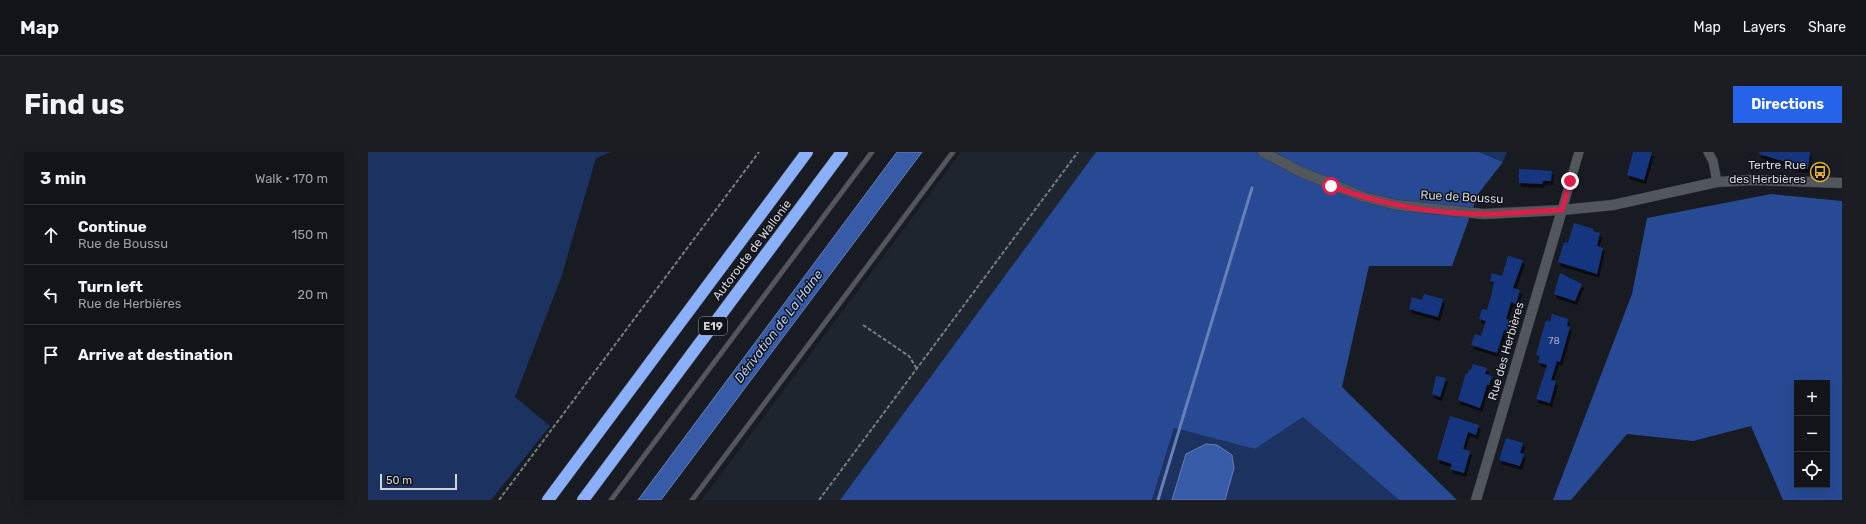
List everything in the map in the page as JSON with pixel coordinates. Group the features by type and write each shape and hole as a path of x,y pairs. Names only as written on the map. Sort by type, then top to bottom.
{"highway":[{"name":"Autoroute de Wallonie","path":"548,500 807,152"},
{"name":"Autoroute de Wallonie","path":"583,500 842,152"}],"street":[{"name":"Rue de Boussu","path":"1263,152 1331,186 1364,198 1397,205 1484,214 1562,210 1614,204 1717,182 1753,180 1842,183"},
{"path":"1562,210 1579,152"},
{"path":"1708,152 1712,161 1717,182"},
{"name":"Rue des Herbières","path":"1476,500 1562,210"}],"lane":[{"path":"611,500 872,152"},
{"path":"692,500 953,152"}],"path":[{"path":"500,500 759,152"},
{"path":"819,500 1078,152"},
{"path":"863,325 909,356 916,369"}],"shaded area":[{"path":"368,152 611,152 596,158 561,278 515,397 550,426 491,500 368,500"},
{"path":"961,152 1096,152 840,500 702,500"},
{"path":"1096,152 1479,152 1503,162 1478,194 1452,266 1369,266 1342,387 1457,500 1399,500 1303,417 1255,449 1174,428 1152,500 840,500"},
{"path":"1479,152 1507,152 1503,162"},
{"path":"1771,194 1842,201 1842,500 1783,500 1751,426 1693,441 1627,434 1571,500 1553,500 1632,294 1647,218"},
{"path":"1303,417 1399,500 1152,500 1174,428 1255,449"}],"water":[{"name":"Dérivation de La Haine","path":"897,152 922,152 661,500 638,500"},
{"path":"1206,444 1217,445 1232,455 1234,468 1225,500 1172,500 1186,454"}],"building":[{"path":"1633,152 1652,152 1644,180 1627,175"},
{"path":"1759,152 1810,152 1808,169 1796,168 1796,165 1759,154"},
{"path":"1519,169 1552,171 1551,181 1543,181 1542,184 1519,183"},
{"path":"1574,223 1594,229 1593,231 1600,233 1597,246 1603,248 1597,274 1558,262 1564,242 1568,243"},
{"path":"1508,256 1523,260 1513,288 1520,290 1516,304 1511,302 1506,319 1510,320 1507,331 1504,330 1497,353 1471,345 1475,334 1481,336 1486,321 1479,319 1482,309 1487,310 1491,296 1494,282 1490,281 1492,273 1502,276"},
{"path":"1560,273 1582,284 1575,301 1554,294"},
{"path":"1424,294 1443,299 1438,317 1409,309 1412,297 1422,300"},
{"path":"1552,314 1568,319 1567,326 1570,327 1560,362 1557,361 1551,380 1556,381 1550,403 1536,399 1547,365 1538,362 1540,356 1536,355 1546,320 1550,322"},
{"path":"1473,364 1487,368 1485,374 1492,376 1489,385 1487,385 1480,408 1458,400 1466,373 1468,374 1469,369 1471,370"},
{"path":"1436,376 1446,378 1440,397 1432,394"},
{"path":"1450,416 1479,425 1476,435 1468,432 1463,449 1470,451 1464,473 1450,469 1452,464 1437,459"},
{"path":"1506,438 1523,443 1520,453 1524,454 1520,466 1499,460"}],"waterway":[{"path":"1158,500 1252,188"}],"place":[{"name":"Tertre Rue des Herbières","path":"1820,172"}],"route":[{"path":"1331,186 1364,198 1397,205 1431,210 1484,214 1562,210 1570,181"}]}
